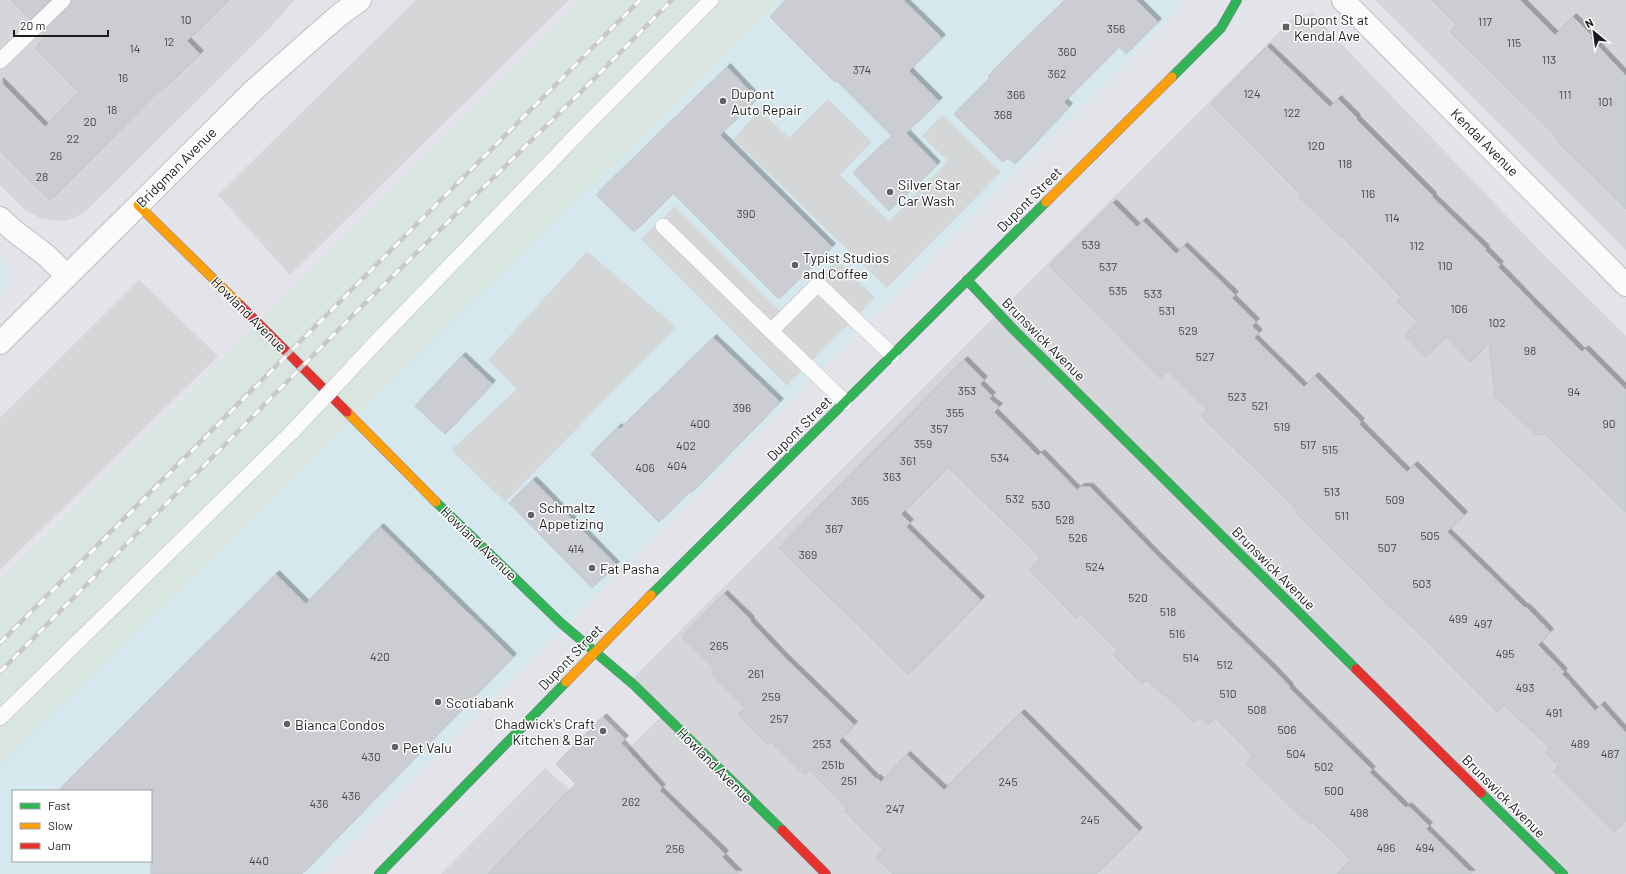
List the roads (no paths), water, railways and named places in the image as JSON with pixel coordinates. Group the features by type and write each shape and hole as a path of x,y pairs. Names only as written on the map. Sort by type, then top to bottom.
{"street":[{"name":"Bridgman Avenue","path":"0,343 253,91 338,16 360,0"},
{"name":"Dupont Street","path":"379,874 595,651 1221,28 1237,0"},
{"name":"Kendal Avenue","path":"1343,0 1626,285"},
{"name":"Howland Avenue","path":"138,205 255,319 426,492 561,623 634,685 826,874"},
{"path":"0,218 47,256 67,276"},
{"name":"Brunswick Avenue","path":"967,280 1015,331 1562,874"}],"lane":[{"path":"0,61 63,0"},
{"path":"0,718 292,432 380,338 585,126 711,0"},
{"path":"663,226 845,402"},
{"path":"771,331 818,284 892,355"}],"railway":[{"path":"0,643 640,0"},
{"path":"0,672 356,312 589,84 672,0"}],"place":[{"name":"Dupont St at Kendal Ave","path":"1286,27"},
{"name":"Dupont Auto Repair","path":"723,101"},
{"name":"Silver Star Car Wash","path":"890,192"},
{"name":"Typist Studios and Coffee","path":"795,265"},
{"name":"Schmaltz Appetizing","path":"531,515"},
{"name":"Fat Pasha","path":"592,568"},
{"name":"Scotiabank","path":"438,702"},
{"name":"Bianca Condos","path":"287,724"},
{"name":"Chadwick's Craft Kitchen & Bar","path":"603,731"},
{"name":"Pet Valu","path":"395,747"}]}
